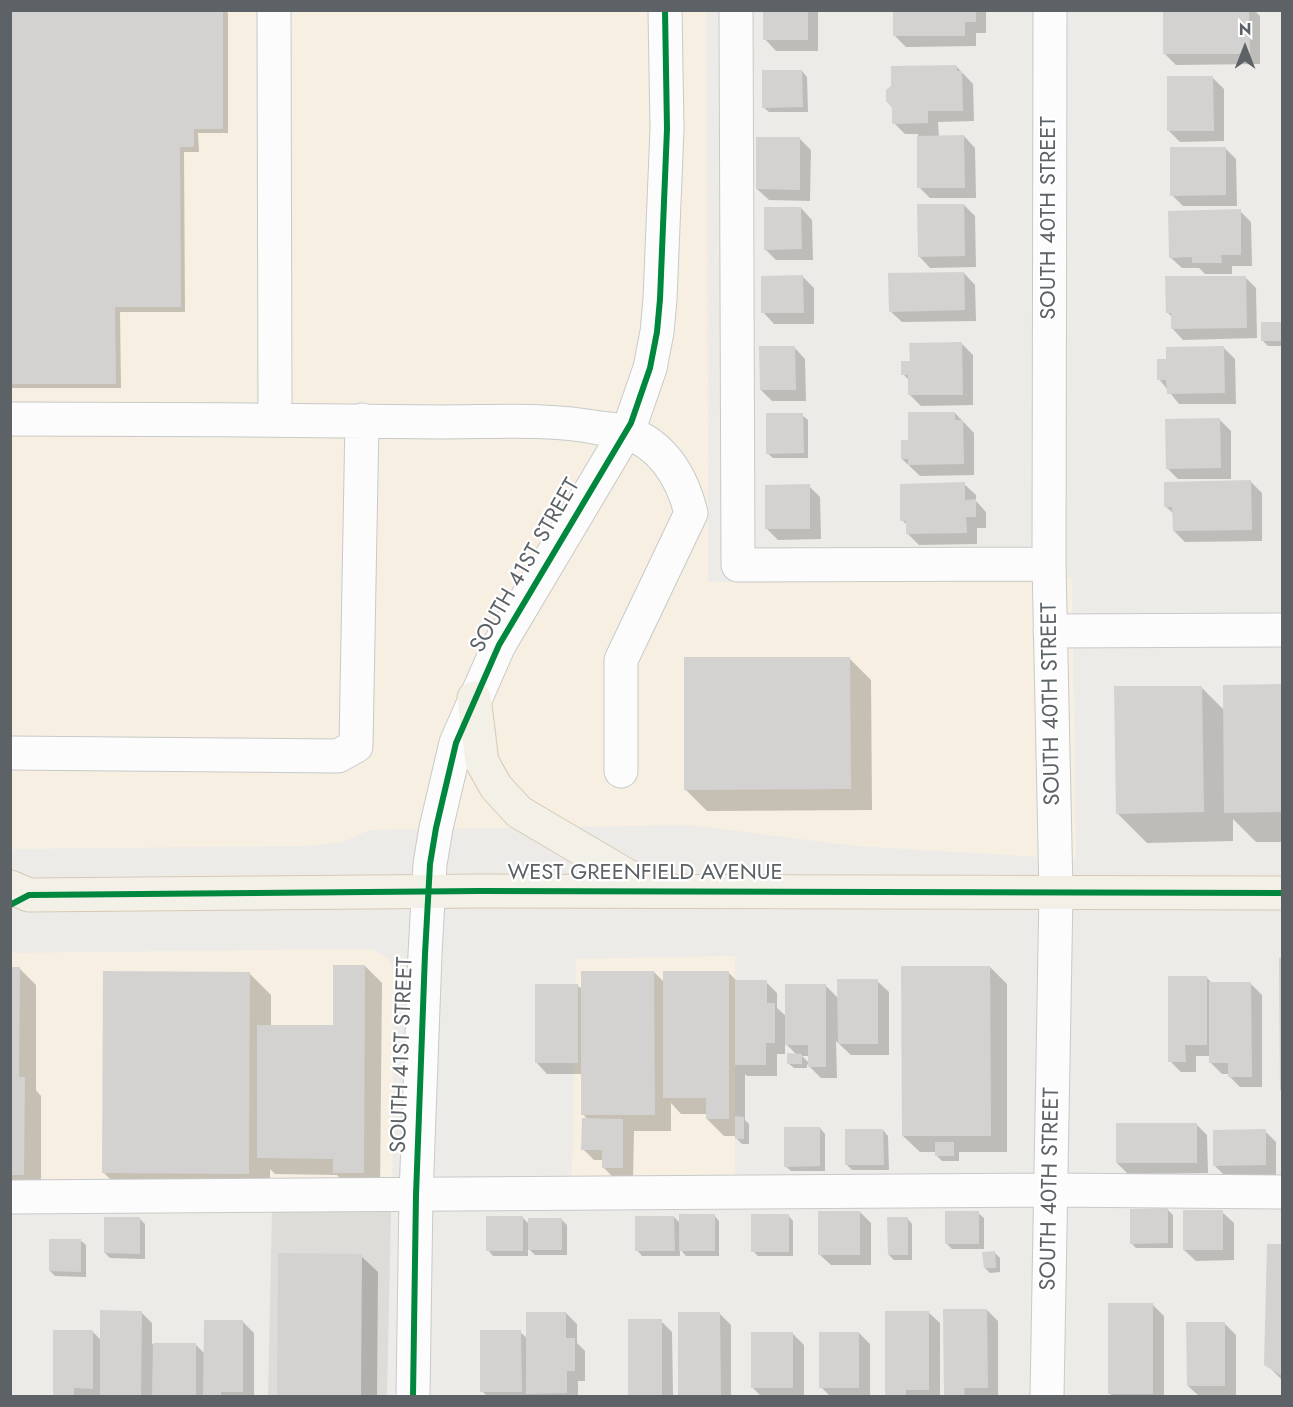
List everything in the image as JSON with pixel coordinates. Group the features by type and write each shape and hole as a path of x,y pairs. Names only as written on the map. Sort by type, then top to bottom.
{"main road":[{"path":"474,698 482,762 496,787 519,812 654,892"},
{"name":"WEST GREENFIELD AVENUE","path":"16,896 428,891 1282,893"}],"street":[{"path":"274,10 275,420"},
{"name":"SOUTH 41ST STREET","path":"413,1396 416,1195 428,891 432,852 456,743 474,698 499,645 631,423 650,368 658,315 667,129 665,10"},
{"path":"735,10 738,566 1049,564"},
{"name":"SOUTH 40TH STREET","path":"1047,1396 1056,893 1049,564 1050,10"},
{"path":"10,419 566,423 625,432 645,442 667,460 685,490 691,513 621,660 621,771"},
{"path":"10,753 338,756 356,746 362,420"},
{"path":"1050,631 1282,630"},
{"path":"10,1197 1050,1190 1282,1192"}],"shaded area":[{"path":"10,11 707,11 708,582 1072,578 1076,859 855,846 690,825 369,830 343,842 305,846 11,849"},
{"path":"374,950 389,959 394,972 392,1185 11,1182 10,953"},
{"path":"735,956 735,1177 572,1177 576,959"},
{"path":"272,1211 391,1211 387,1396 268,1396"}],"building":[{"path":"10,10 223,10 223,129 194,129 194,147 180,147 181,307 115,307 116,384 10,384"},
{"path":"763,10 808,10 808,40 763,40"},
{"path":"893,10 976,10 976,22 965,22 965,36 893,36"},
{"path":"1163,10 1249,10 1250,54 1163,54"},
{"path":"957,65 957,71 962,71 963,111 928,111 928,123 892,124 892,108 886,101 886,90 891,86 891,66"},
{"path":"762,70 802,70 803,107 762,108"},
{"path":"1167,76 1213,76 1214,131 1167,131"},
{"path":"964,135 965,188 917,188 917,136"},
{"path":"756,137 800,137 800,190 756,189"},
{"path":"1170,147 1226,147 1226,195 1170,196"},
{"path":"917,204 964,204 965,256 918,257"},
{"path":"764,207 801,207 802,249 764,250"},
{"path":"1241,209 1241,255 1221,255 1222,263 1192,263 1192,257 1169,258 1168,211"},
{"path":"964,272 965,310 889,312 888,273"},
{"path":"803,275 804,313 761,313 761,276"},
{"path":"1165,276 1246,276 1247,328 1171,329 1171,313 1166,313"},
{"path":"1261,322 1282,322 1282,341 1261,341"},
{"path":"962,342 963,395 908,395 908,375 901,375 901,361 910,361 909,343"},
{"path":"759,346 795,346 796,390 760,390"},
{"path":"1224,346 1225,393 1167,394 1166,380 1157,380 1157,359 1166,359 1166,347"},
{"path":"908,412 955,412 955,420 963,420 964,464 908,465 908,459 901,459 901,440 908,440"},
{"path":"766,413 803,413 804,453 766,454"},
{"path":"1220,418 1221,468 1166,469 1165,419"},
{"path":"1251,480 1252,530 1173,531 1172,507 1164,507 1164,482"},
{"path":"965,482 965,500 976,499 976,517 966,517 967,533 906,534 906,521 900,521 900,484"},
{"path":"810,484 810,529 765,529 765,485"},
{"path":"684,657 850,657 851,789 684,790"},
{"path":"1282,684 1282,812 1224,813 1223,685"},
{"path":"1114,686 1202,686 1204,812 1116,814"},
{"path":"1279,958 1282,958 1282,1090 1280,1090"},
{"path":"333,965 365,965 364,1173 333,1173 333,1159 257,1158 257,1025 333,1025"},
{"path":"901,966 990,966 991,1136 902,1136"},
{"path":"10,967 20,967 19,1077 25,1077 24,1175 10,1175"},
{"path":"103,971 250,972 249,1174 102,1173"},
{"path":"581,971 654,971 655,1115 581,1115"},
{"path":"663,971 729,971 729,1119 706,1119 706,1098 663,1098"},
{"path":"1168,976 1207,976 1207,1045 1185,1045 1186,1062 1168,1062"},
{"path":"837,979 878,979 878,1044 838,1044"},
{"path":"735,980 767,980 767,1003 775,1003 775,1043 766,1043 766,1065 735,1065"},
{"path":"1209,982 1251,982 1252,1077 1228,1077 1228,1063 1209,1063"},
{"path":"535,984 578,984 578,1063 535,1063"},
{"path":"785,984 826,984 826,1067 808,1067 808,1045 785,1045"},
{"path":"787,1053 802,1054 802,1064 787,1064"},
{"path":"735,1116 744,1117 744,1139 735,1139"},
{"path":"582,1118 623,1119 623,1168 602,1168 602,1150 581,1150"},
{"path":"1116,1123 1197,1123 1197,1163 1116,1163"},
{"path":"784,1127 820,1127 820,1166 784,1167"},
{"path":"845,1129 883,1129 884,1165 845,1165"},
{"path":"1266,1129 1266,1165 1213,1166 1213,1130"},
{"path":"935,1142 954,1142 954,1156 935,1156"},
{"path":"1168,1208 1168,1243 1130,1244 1130,1209"},
{"path":"1183,1210 1223,1210 1223,1250 1183,1250"},
{"path":"818,1211 860,1211 860,1255 818,1255"},
{"path":"945,1211 979,1211 979,1244 945,1244"},
{"path":"679,1214 715,1214 715,1251 679,1251"},
{"path":"751,1214 789,1214 789,1252 751,1252"},
{"path":"486,1216 523,1216 523,1251 486,1251"},
{"path":"635,1216 674,1216 675,1251 635,1251"},
{"path":"104,1217 140,1217 140,1254 104,1253"},
{"path":"887,1217 908,1217 908,1255 888,1255"},
{"path":"528,1218 562,1218 562,1250 528,1250"},
{"path":"49,1239 81,1239 81,1272 49,1271"},
{"path":"1267,1244 1282,1244 1282,1376 1264,1365"},
{"path":"995,1251 996,1268 984,1268 982,1252"},
{"path":"278,1253 362,1254 361,1396 277,1396"},
{"path":"1108,1303 1153,1303 1153,1394 1108,1394"},
{"path":"943,1309 987,1309 988,1388 964,1388 965,1396 944,1396"},
{"path":"100,1310 142,1311 141,1396 100,1396"},
{"path":"885,1311 929,1311 929,1390 906,1390 906,1396 885,1396"},
{"path":"526,1312 566,1312 566,1338 575,1338 575,1371 567,1371 567,1393 526,1394"},
{"path":"678,1312 720,1312 721,1396 678,1396"},
{"path":"628,1319 662,1319 662,1396 628,1396"},
{"path":"204,1320 243,1320 243,1392 221,1392 221,1396 203,1396"},
{"path":"1186,1322 1225,1322 1225,1386 1187,1386"},
{"path":"53,1330 93,1330 93,1389 74,1388 74,1396 53,1396"},
{"path":"480,1330 521,1330 522,1392 480,1392"},
{"path":"751,1332 793,1332 793,1388 751,1388"},
{"path":"819,1332 859,1332 859,1388 819,1388"},
{"path":"153,1343 196,1343 196,1396 152,1396"}],"cycle path":[{"path":"413,1396 416,1195 425,954 430,864 436,828 456,743 499,645 631,423 650,368 660,299 667,129 665,10"},
{"path":"10,905 29,895 480,891 1282,893"}]}
